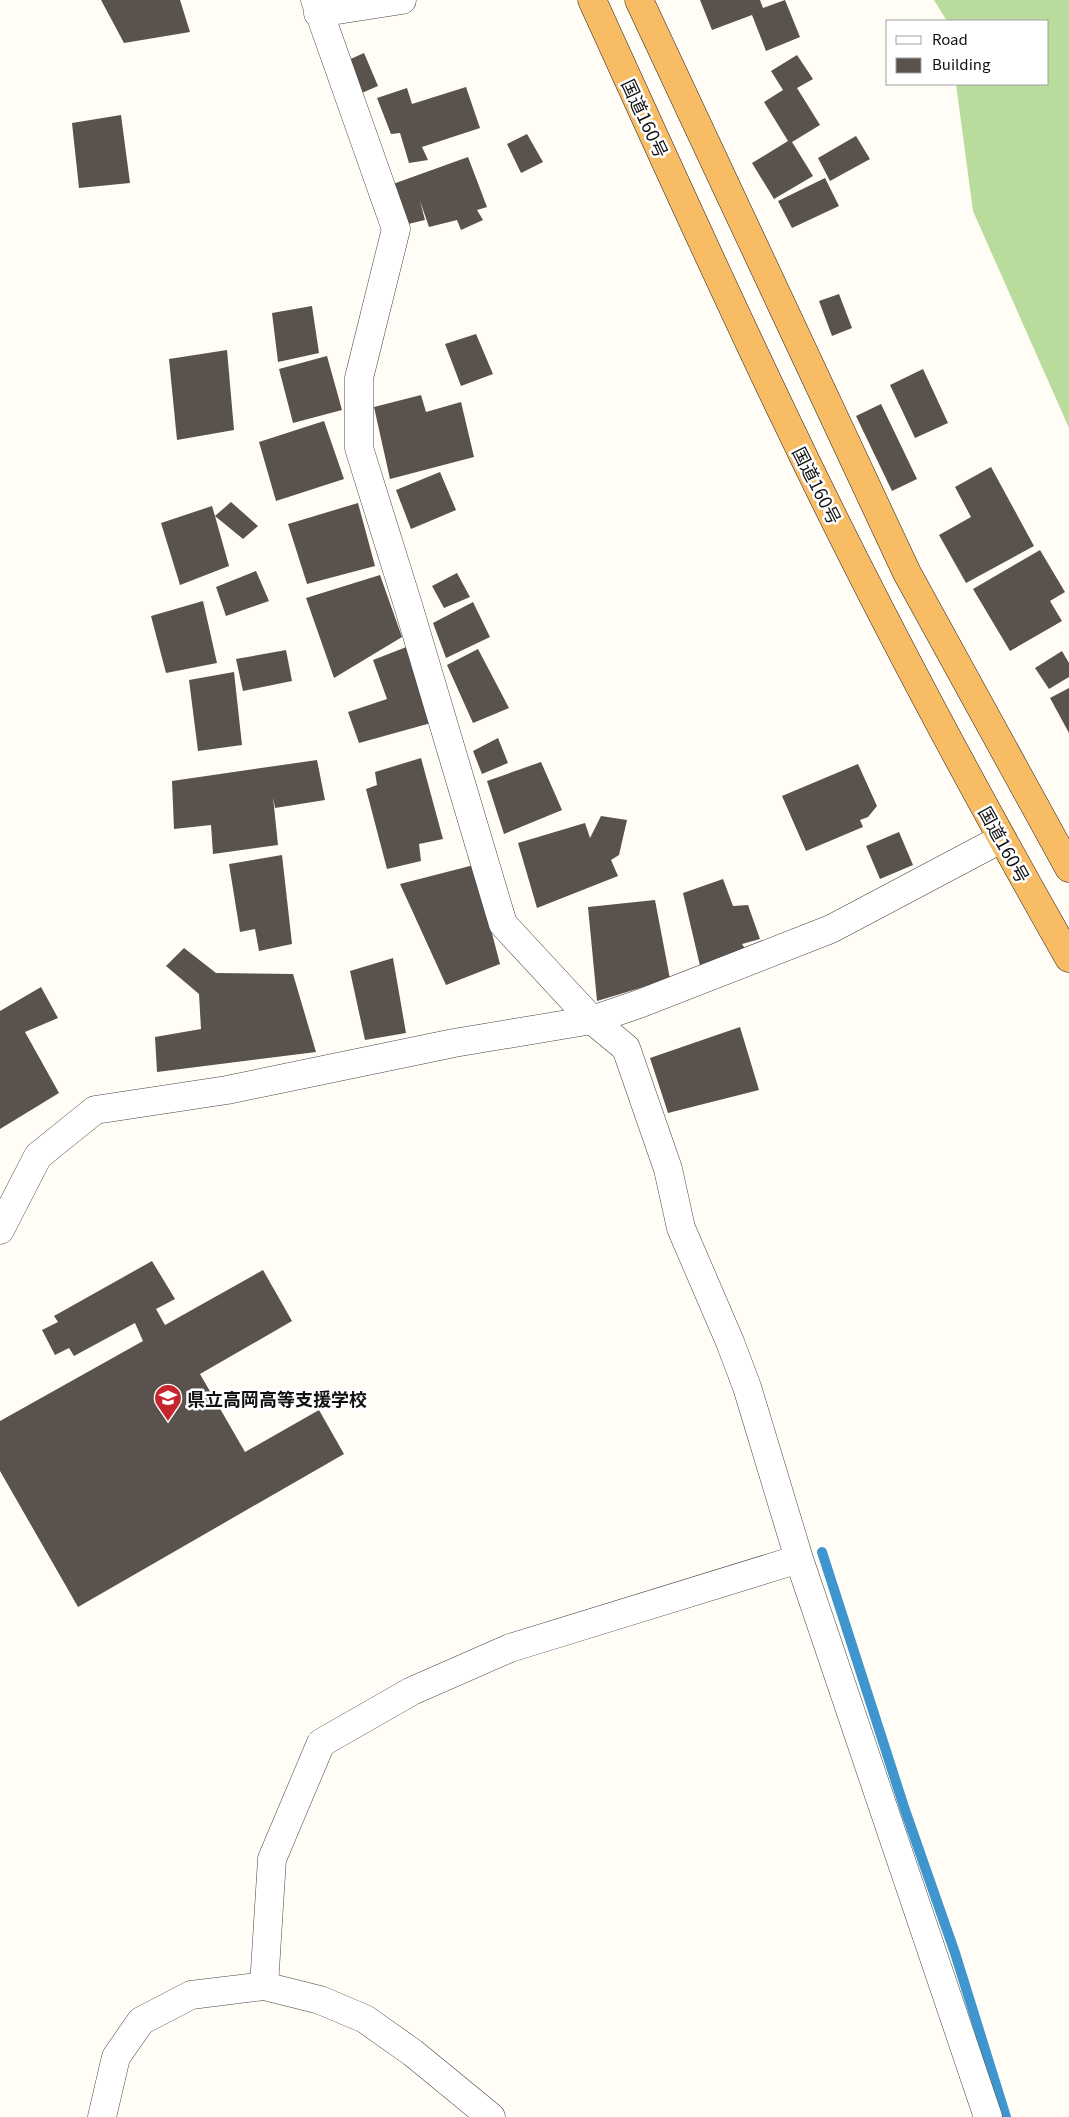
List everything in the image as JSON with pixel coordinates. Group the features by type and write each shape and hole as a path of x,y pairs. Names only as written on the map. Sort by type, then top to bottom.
{"highway":[{"name":"国道160号","path":"592,0 786,421 873,594 1001,839 1069,958"},
{"path":"639,0 907,572 1069,868"}],"street":[{"path":"402,0 316,6 396,229 359,378 358,448 408,605 503,924 592,1020 626,1048 668,1169 681,1228 730,1342 747,1387 799,1559 988,2117"},
{"path":"0,1230 38,1156 95,1110 227,1090 454,1043 592,1020 639,1004 831,929 1001,839"},
{"path":"264,1986 272,1859 321,1743 412,1691 510,1648 799,1559"},
{"path":"102,2117 116,2057 141,2021 191,1995 264,1986 320,2000 365,2019 413,2053 491,2117"}],"green space":[{"path":"934,0 1069,0 1069,428 973,211 956,85 1049,85 1049,20 946,20"}],"building":[{"path":"101,0 180,0 190,32 124,43"},
{"path":"700,0 760,0 763,8 785,0 800,37 766,51 752,15 712,30"},
{"path":"364,53 378,86 357,95 344,62"},
{"path":"797,55 813,79 797,88 820,125 792,142 813,176 774,199 752,163 788,141 764,102 783,90 771,71"},
{"path":"466,87 480,128 422,147 428,160 409,163 400,133 391,134 377,98 407,88 412,104"},
{"path":"121,115 130,183 79,188 72,123"},
{"path":"527,134 543,162 521,173 507,144"},
{"path":"856,136 870,159 830,181 818,158"},
{"path":"468,157 487,207 477,210 483,220 461,230 457,220 429,227 420,201 425,220 404,225 393,184"},
{"path":"825,178 839,206 792,228 778,201"},
{"path":"839,294 852,328 832,336 819,301"},
{"path":"312,306 319,353 278,362 272,313"},
{"path":"476,334 493,374 461,386 445,344"},
{"path":"227,350 234,430 177,440 169,359"},
{"path":"327,356 342,410 293,423 279,369"},
{"path":"923,369 948,423 915,438 890,385"},
{"path":"421,395 426,412 461,402 474,457 390,479 374,407"},
{"path":"881,404 917,479 892,491 856,416"},
{"path":"324,421 344,479 276,501 259,442"},
{"path":"991,467 1034,546 966,583 939,535 971,517 955,487"},
{"path":"440,472 456,510 411,529 396,490"},
{"path":"231,502 258,526 243,539 215,516"},
{"path":"358,503 375,566 307,584 288,524"},
{"path":"212,506 229,566 180,585 161,523"},
{"path":"1040,550 1065,592 1050,601 1062,621 1010,651 973,589"},
{"path":"256,571 269,601 226,616 216,587"},
{"path":"457,573 470,597 444,608 432,586"},
{"path":"380,575 402,637 334,678 306,598"},
{"path":"203,601 217,663 166,673 151,616"},
{"path":"473,602 490,637 446,658 433,623"},
{"path":"409,646 431,723 359,743 348,712 387,699 373,660"},
{"path":"478,649 509,708 473,723 447,665"},
{"path":"286,650 292,681 243,691 236,659"},
{"path":"1062,651 1069,663 1069,677 1049,689 1035,668"},
{"path":"234,672 242,745 198,751 189,680"},
{"path":"1069,688 1069,733 1050,698"},
{"path":"498,738 508,763 482,774 473,751"},
{"path":"421,758 443,839 419,844 421,861 387,869 366,789 377,785 375,772"},
{"path":"317,760 325,800 275,808 273,797 278,845 213,854 211,825 174,829 172,781"},
{"path":"541,762 562,810 504,834 487,781"},
{"path":"858,764 877,806 868,817 860,820 863,827 806,851 782,796"},
{"path":"601,816 627,820 619,855 611,860 618,876 537,908 518,843 585,823 590,838"},
{"path":"899,832 913,865 880,879 866,846"},
{"path":"282,855 292,944 259,951 255,929 240,932 229,864"},
{"path":"474,865 500,964 446,985 400,884"},
{"path":"723,879 733,906 748,905 760,939 742,944 748,953 701,970 683,893"},
{"path":"655,900 670,979 597,1001 588,907"},
{"path":"184,948 216,973 293,974 316,1052 157,1072 155,1037 201,1029 199,994 166,966"},
{"path":"393,958 406,1033 365,1040 350,971"},
{"path":"41,987 58,1018 25,1032 59,1093 0,1129 0,1011"},
{"path":"740,1027 759,1090 668,1113 650,1058"},
{"path":"152,1261 175,1299 156,1309 165,1325 263,1270 292,1321 200,1374 245,1452 319,1410 344,1454 78,1607 0,1471 0,1421 143,1341 135,1323 74,1356 69,1348 55,1355 42,1330 58,1322 54,1316"}],"waterway":[{"path":"822,1552 905,1810 955,1953 1006,2117"}],"place":[{"name":"県立高岡高等支援学校","path":"168,1422"}]}
